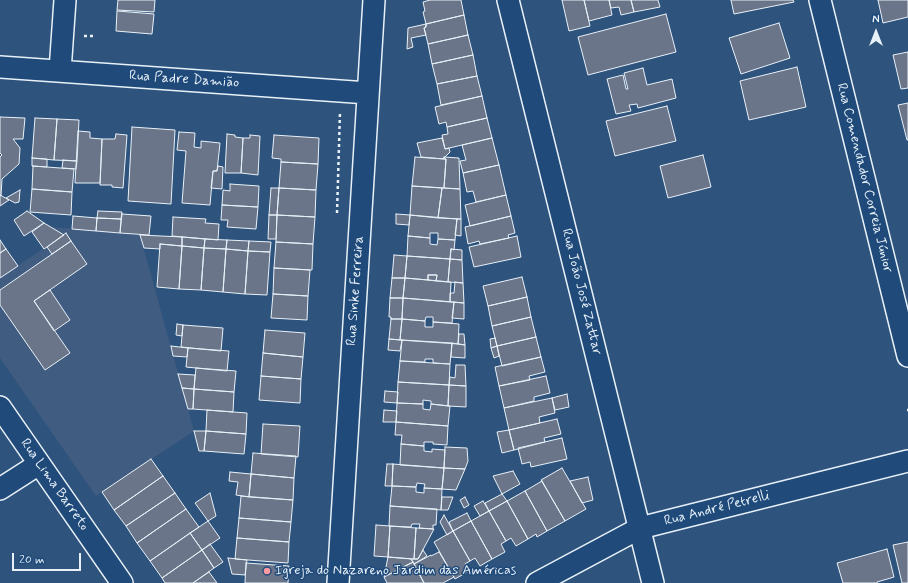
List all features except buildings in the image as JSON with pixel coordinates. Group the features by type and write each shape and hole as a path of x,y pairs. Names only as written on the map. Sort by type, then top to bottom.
{"street":[{"path":"60,72 65,0"},
{"name":"Rua Sinke Ferreira","path":"338,583 374,0"},
{"name":"Rua João José Zattar","path":"508,0 653,583"},
{"name":"Rua Comendador Correia Júnior","path":"820,0 908,356"},
{"name":"Rua Padre Damião","path":"0,67 368,93"},
{"name":"Rua Lima Barreto","path":"0,407 122,583"},
{"name":"Rua André Petrelli","path":"537,583 640,528 908,461"},
{"path":"0,490 39,464"}],"path":[{"path":"336,220 340,108"}],"shaded area":[{"path":"51,227 140,235 194,431 96,496 0,358 0,278 63,235"}],"place":[{"name":"Igreja do Nazareno Jardim das Américas","path":"267,571"}]}
